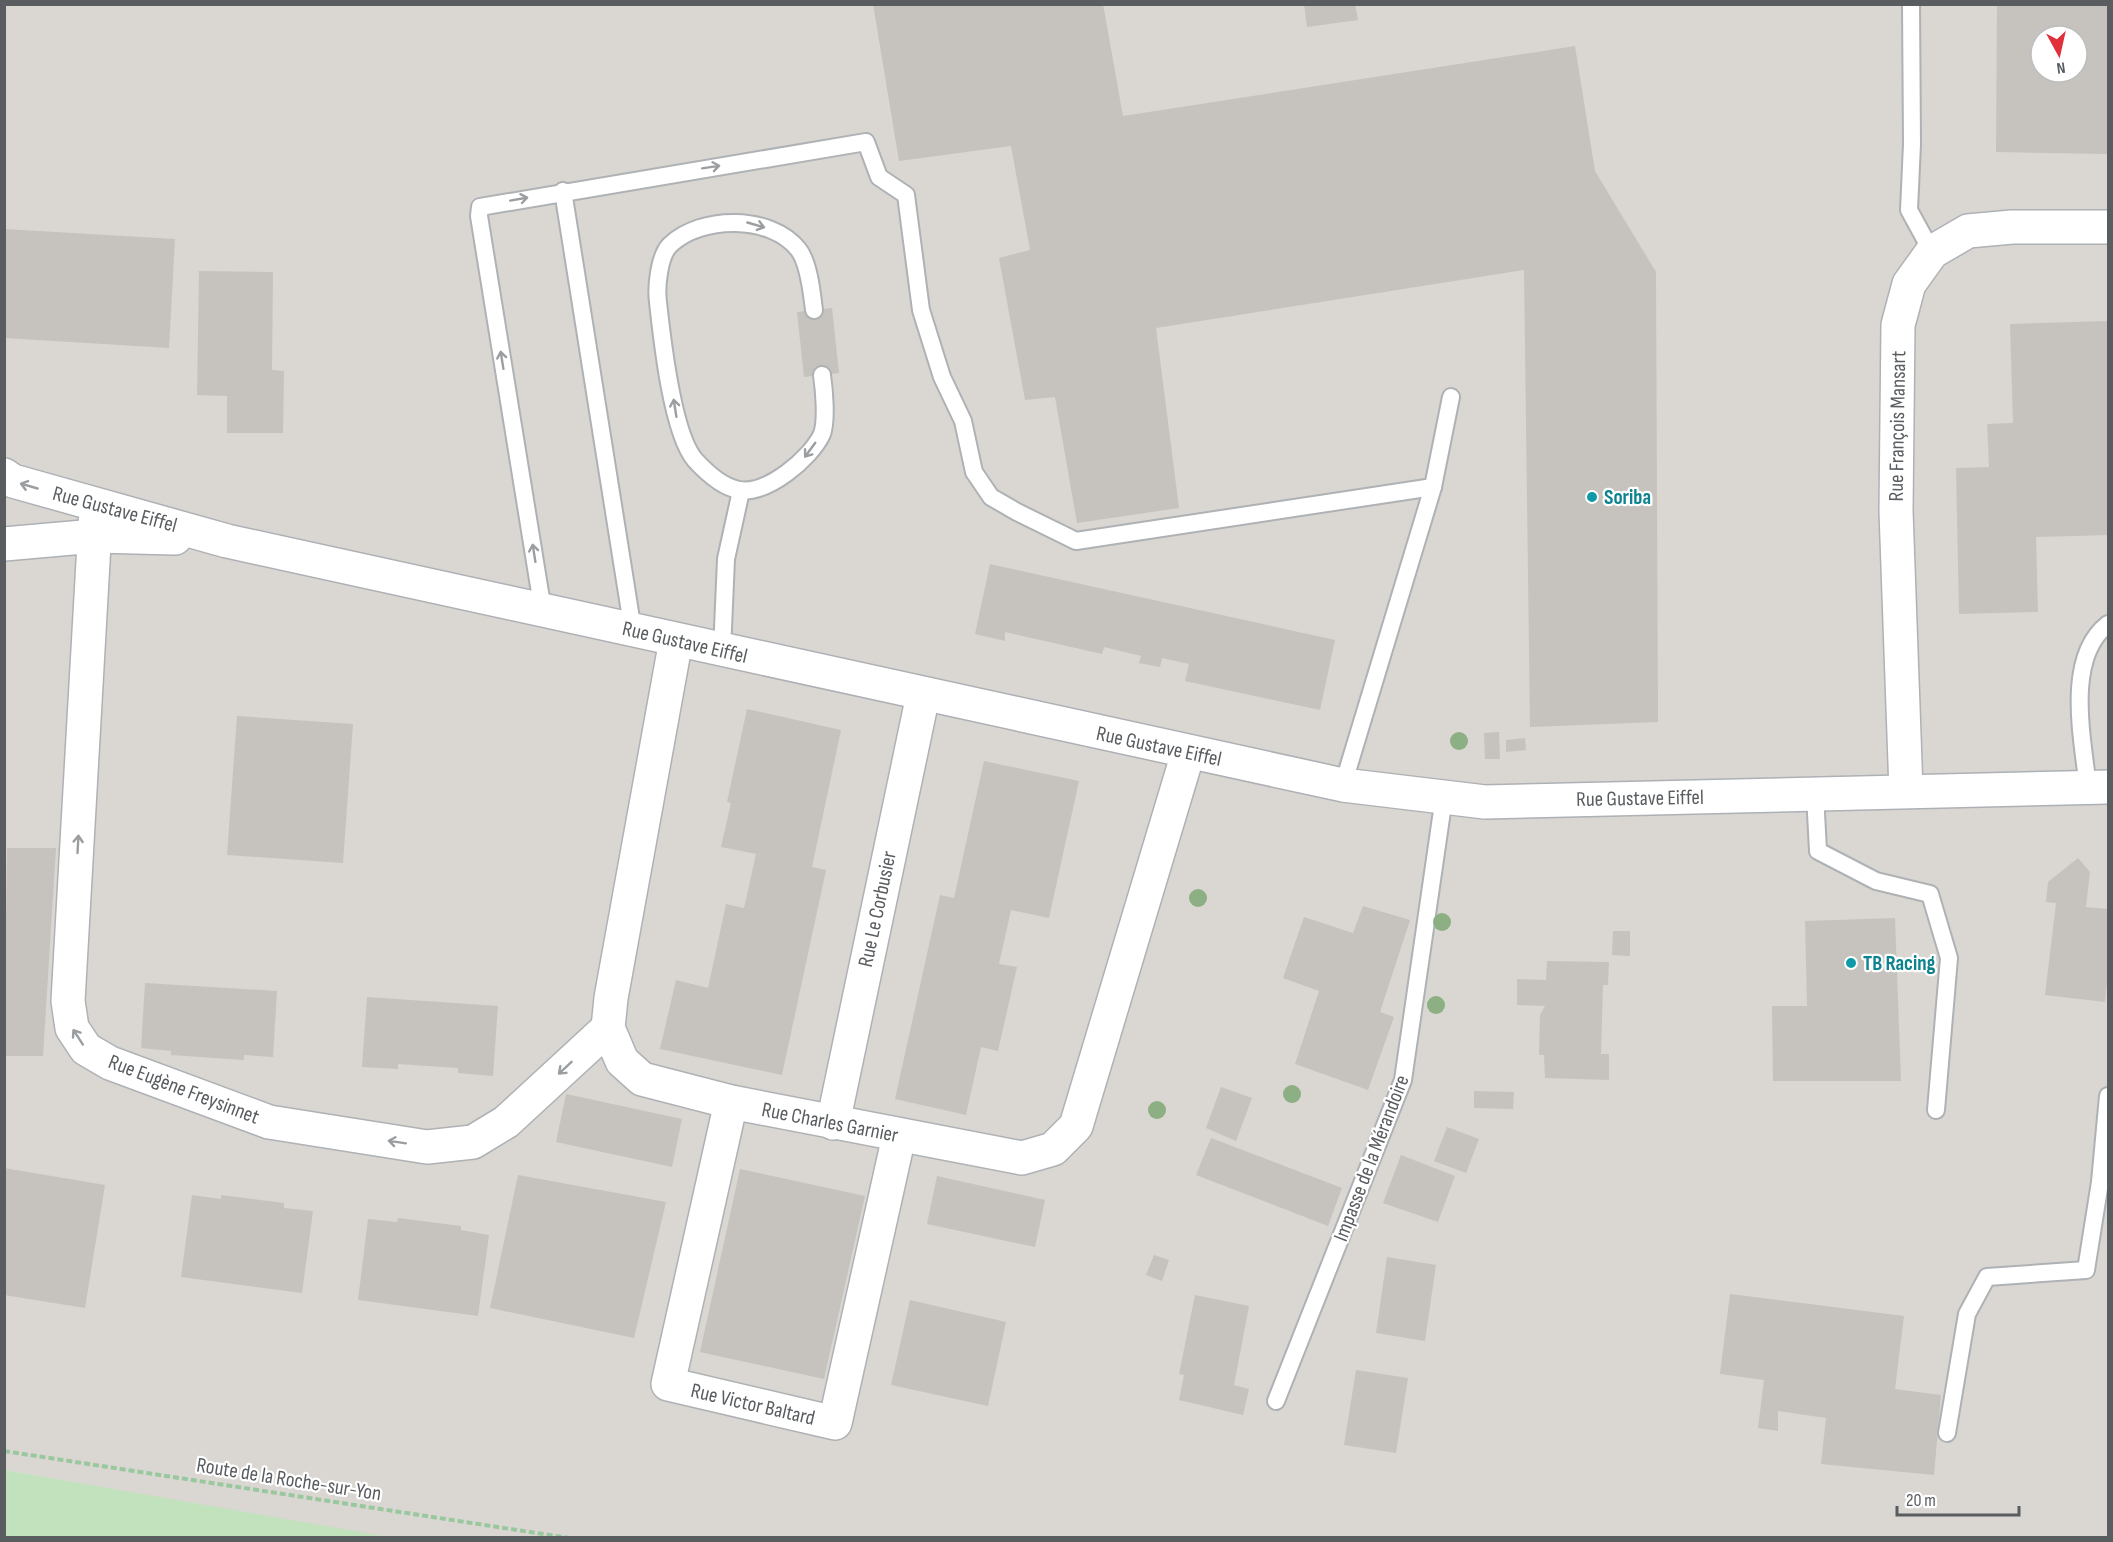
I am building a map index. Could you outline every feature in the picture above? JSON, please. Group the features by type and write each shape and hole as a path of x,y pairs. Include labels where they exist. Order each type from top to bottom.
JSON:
{"street":[{"name":"Rue François Mansart","path":"1906,791 1896,511 1899,325 1909,284 1932,252 1968,231 2012,227 2109,227"},
{"name":"Rue Gustave Eiffel","path":"4,475 96,521 227,541 1188,753 1343,785 1485,802 2098,788"},
{"name":"Rue Gustave Eiffel","path":"4,544 96,521"},
{"name":"Rue Eugène Freysinnet","path":"96,521 68,1001 72,1028 86,1049 111,1063 269,1122 427,1147 473,1142 506,1122 608,1028"},
{"name":"Rue Charles Garnier","path":"676,640 611,998 608,1028 622,1061 642,1079 731,1102 1022,1158 1053,1149 1076,1126 1188,753"},
{"name":"Rue Le Corbusier","path":"833,1123 923,695"},
{"name":"Rue Victor Baltard","path":"731,1102 668,1384 835,1423 899,1136"}],"lane":[{"path":"1911,4 1909,210 1932,252"},
{"path":"543,611 479,216 480,207 563,191 866,142 879,177 906,195 921,310 942,377 963,421 974,471 991,497 1076,541 1433,487"},
{"path":"563,191 633,631"},
{"path":"814,310 810,282 799,250 774,230 746,222 700,227 669,245 660,268 658,299 678,427 694,458 721,483 741,491 774,482 800,463 822,433 824,392 822,375"},
{"path":"1343,785 1433,487 1451,397"},
{"path":"722,651 726,559 741,491"},
{"path":"2098,788 2079,691 2086,655 2098,632 2109,624"},
{"path":"1815,794 1818,851 1876,881 1930,894 1949,958 1936,1110"},
{"name":"Impasse de la Mérandoire","path":"1276,1401 1403,1080 1444,797"},
{"path":"1947,1433 1967,1314 1988,1277 2086,1270 2100,1182 2109,1096"}],"path":[{"name":"Route de la Roche-sur-Yon","path":"4,1451 569,1538"}],"shaded area":[{"path":"4,5 2108,5 2108,1537 389,1538 5,1470"}],"green space":[{"path":"5,1470 389,1537 5,1537"}],"building":[{"path":"873,4 1103,4 1123,116 1575,46 1595,171 1656,272 1658,722 1530,727 1524,270 1156,328 1179,508 1077,523 1055,397 1025,400 999,258 1030,250 1011,146 899,161"},
{"path":"1304,4 1355,4 1358,20 1307,27"},
{"path":"1997,4 2108,4 2108,154 1996,152"},
{"path":"4,229 175,239 169,348 4,338"},
{"path":"199,271 273,272 272,370 284,371 283,433 227,433 227,396 197,395"},
{"path":"832,308 839,373 804,377 797,312"},
{"path":"2108,321 2108,535 2036,537 2038,612 1959,614 1956,468 1989,467 1987,424 2013,423 2010,324"},
{"path":"990,564 1335,640 1320,710 1185,681 1189,664 1162,658 1160,667 1139,663 1141,656 1104,647 1102,654 1005,632 1005,641 975,634"},
{"path":"747,709 841,730 812,867 826,870 782,1075 660,1049 676,980 708,988 726,904 744,908 756,854 721,847 731,803 727,802"},
{"path":"237,716 353,724 343,863 227,855"},
{"path":"1499,732 1500,759 1485,759 1484,733"},
{"path":"1525,738 1526,750 1506,752 1506,740"},
{"path":"984,761 1079,781 1049,918 1011,910 999,964 1017,967 998,1051 981,1047 966,1115 895,1099 940,895 954,898"},
{"path":"7,848 56,848 43,1056 4,1056"},
{"path":"2078,858 2090,872 2086,907 2108,909 2108,973 2105,1002 2045,995 2056,903 2046,902 2048,882"},
{"path":"1363,906 1410,920 1380,1012 1394,1017 1368,1090 1295,1064 1319,991 1283,978 1304,917 1353,933"},
{"name":"TB Racing","path":"1895,918 1901,1081 1773,1081 1772,1006 1807,1006 1805,921"},
{"path":"1613,931 1630,931 1630,956 1612,955"},
{"path":"1547,961 1609,962 1608,985 1603,985 1601,1054 1609,1054 1609,1080 1545,1078 1544,1055 1539,1055 1540,1015 1545,1006 1517,1005 1517,979 1546,980"},
{"path":"145,983 277,991 273,1057 244,1055 244,1060 171,1055 171,1051 141,1048"},
{"path":"367,997 498,1006 493,1076 458,1073 458,1068 398,1064 398,1069 362,1067"},
{"path":"1221,1087 1252,1098 1236,1141 1206,1128"},
{"path":"1474,1091 1514,1092 1513,1109 1474,1108"},
{"path":"566,1094 682,1119 672,1167 556,1142"},
{"path":"1447,1127 1479,1139 1466,1173 1434,1161"},
{"path":"1211,1138 1342,1188 1328,1226 1196,1175"},
{"path":"1401,1155 1455,1176 1438,1222 1383,1203"},
{"path":"4,1168 105,1185 85,1308 4,1295"},
{"path":"740,1169 865,1196 824,1379 700,1352"},
{"path":"518,1175 666,1202 634,1338 490,1308"},
{"path":"937,1176 1045,1200 1035,1247 927,1224"},
{"path":"192,1195 221,1199 221,1195 284,1203 284,1208 313,1211 302,1293 181,1277"},
{"path":"398,1218 461,1226 461,1230 489,1235 478,1316 358,1300 368,1219 397,1222"},
{"path":"1154,1255 1169,1260 1162,1281 1146,1275"},
{"path":"1387,1257 1436,1265 1425,1341 1376,1333"},
{"path":"1730,1294 1904,1316 1895,1389 1941,1395 1934,1475 1821,1464 1826,1418 1778,1411 1778,1431 1758,1428 1764,1380 1720,1374"},
{"path":"1195,1295 1249,1306 1234,1385 1249,1389 1243,1415 1179,1400 1184,1375 1179,1374"},
{"path":"910,1300 1006,1322 988,1406 891,1385"},
{"path":"1356,1370 1408,1378 1396,1453 1344,1445"}],"place":[{"name":"Soriba","path":"1592,497"},
{"name":"TB Racing","path":"1851,963"}]}
